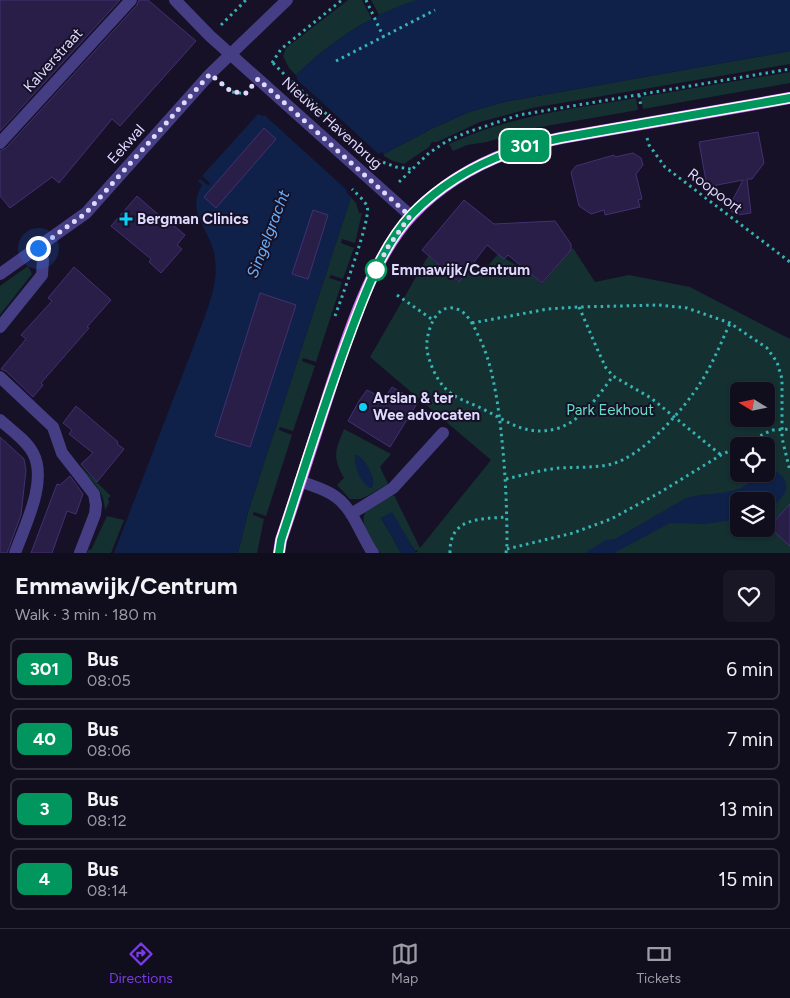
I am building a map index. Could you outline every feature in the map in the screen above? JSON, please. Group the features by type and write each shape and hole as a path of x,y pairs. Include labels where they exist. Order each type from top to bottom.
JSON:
{"main road":[{"path":"279,553 281,540 337,367 360,308 381,260 410,216 428,199 455,179 502,154 543,141 790,98"}],"street":[{"name":"Kalverstraat","path":"0,142 131,0"},
{"name":"Nieuwe Havenbrug","path":"175,0 210,36 410,216"},
{"name":"Eekwal","path":"0,274 86,213 210,74 287,0"},
{"path":"0,327 42,275 44,260 38,248"},
{"path":"0,377 53,427 62,453 94,494 95,514 80,553"},
{"path":"0,420 29,448 39,471 37,490 15,553"},
{"path":"351,514 394,488 442,433"},
{"path":"300,481 326,491 337,498 351,514 373,553"}],"path":[{"path":"210,36 246,0"},
{"path":"210,74 232,92 246,93 273,63 281,49 342,0"},
{"path":"366,0 384,38"},
{"path":"336,61 384,38 435,10"},
{"path":"273,63 290,81 370,153"},
{"name":"Roopoort","path":"644,124 649,145 665,167 790,262"},
{"path":"377,160 411,169"},
{"path":"352,188 367,206 368,212 364,232"},
{"path":"396,295 433,320"},
{"path":"472,323 548,310 579,307 659,305 687,308 730,323 767,348 777,362 782,379 784,449 790,471"},
{"path":"579,307 606,368 613,376 651,398 721,456"},
{"path":"613,376 587,409 571,422 558,428 537,430 511,425 501,419 453,396 444,387 428,356 426,343 428,331 433,320 442,311 452,308 462,312 472,323 488,358 501,419 506,479 506,551 573,533 611,519 644,502 721,456 768,432 790,429"},
{"path":"506,479 544,470 599,466 619,462 640,450 673,417 700,384 730,323"},
{"path":"450,553 452,538 458,528 465,523 507,517"}],"green space":[{"path":"348,0 362,0 372,19 332,44 296,75 289,68 283,56 286,48"},
{"path":"371,0 418,0 379,15"},
{"path":"790,51 790,64 532,108 480,122 437,142 432,142 429,147 404,164 384,156 384,154 431,129 469,112 504,102"},
{"path":"790,72 790,83 643,109 641,97"},
{"path":"636,98 638,110 529,129 487,142 467,145 453,151 449,144 471,134 517,120"},
{"path":"351,197 356,203 359,213 362,213 355,243 342,239 341,243 354,248 343,279 331,275 329,278 342,282 316,362 303,358 302,361 315,366 293,431 280,427 279,430 292,435 266,516 254,512 253,515 264,519 257,553 238,553 248,512"},
{"name":"Park Eekhout","path":"573,248 595,282 629,275 690,287 790,339 790,553 416,553 418,550 415,551 392,513 381,518 401,553 380,553 365,526 365,514 368,509 394,495 420,548 491,460 370,357 428,256 458,282 471,267 475,270 485,269 498,254 532,275 542,284"},
{"path":"28,266 32,274 0,315 0,286"},
{"path":"344,429 391,454 380,467 388,484 360,499 350,499 337,485 344,478 336,459 336,454","holes":["355,455 366,465 373,479 371,488 361,478 357,469"]},
{"path":"76,466 80,466 111,496 108,498 109,502 105,510 99,490 92,480"},
{"path":"107,516 124,520 111,553 87,553 89,549 91,550"}],"water":[{"name":"Singelgracht","path":"418,0 790,0 790,51 504,102 469,112 431,129 384,154 381,152 346,192 351,197 248,512 238,553 114,553 204,319 213,289 216,274 215,258 213,247 201,222 196,205 202,185 198,181 200,179 209,186 210,183 202,176 258,114 263,116 297,79 296,75 323,51 368,21"},
{"path":"355,455 363,460 369,469 373,479 372,488 365,483 359,474"},
{"path":"775,471 785,480 786,489 785,493 775,503 775,492 730,492 730,520 705,524 670,523 614,553 585,553 606,540 615,539 686,498 726,492 750,482 775,482"},
{"path":"392,512 416,553 401,553 381,518"}],"pier":[{"path":"294,77 381,156 349,192 262,113"}],"building":[{"path":"0,0 120,0 0,131"},
{"path":"139,0 148,0 196,41 120,126 112,119 59,183 52,177 10,208 0,196 0,151 6,148 137,5"},
{"path":"264,128 276,139 216,208 204,197"},
{"path":"758,132 764,163 752,179 747,179 751,213 737,215 728,209 743,180 707,187 699,142"},
{"path":"633,153 641,158 643,165 636,174 642,199 638,200 640,207 605,215 604,210 591,214 579,206 571,172 576,166 614,155 615,157"},
{"path":"137,196 185,235 177,245 182,249 161,273 149,262 151,259 111,226"},
{"path":"464,200 494,224 555,221 571,244 571,250 542,283 508,255 504,259 487,245 459,282 422,250"},
{"path":"313,210 328,215 308,279 292,274"},
{"path":"74,267 111,300 41,383 43,385 33,397 6,371 1,369 26,339 21,335 52,301 48,298"},
{"path":"260,293 296,305 250,447 215,436"},
{"path":"392,387 418,402 390,447 348,421 367,390 384,399"},
{"path":"76,406 124,449 97,482 81,464 93,453 69,434 72,430 63,423"},
{"path":"0,437 24,459 26,470 21,515 7,553 0,553"},
{"path":"70,476 83,494 76,514 67,511 52,553 31,553 57,484 60,485"},
{"path":"790,504 790,546 775,532 775,520"}],"bus line":[{"name":"301","path":"279,553 281,540 337,367 377,267 388,247 410,216 428,199 455,179 502,154 543,141 790,98"}],"place":[{"name":"Bergman Clinics","path":"126,219"},
{"name":"Emmawijk/Centrum","path":"376,270"},
{"name":"Arslan & ter Wee advocaten","path":"363,407"}],"route":[{"path":"38,248 86,213 210,74 232,92 246,93 258,79 410,216 388,247 376,270"}]}
